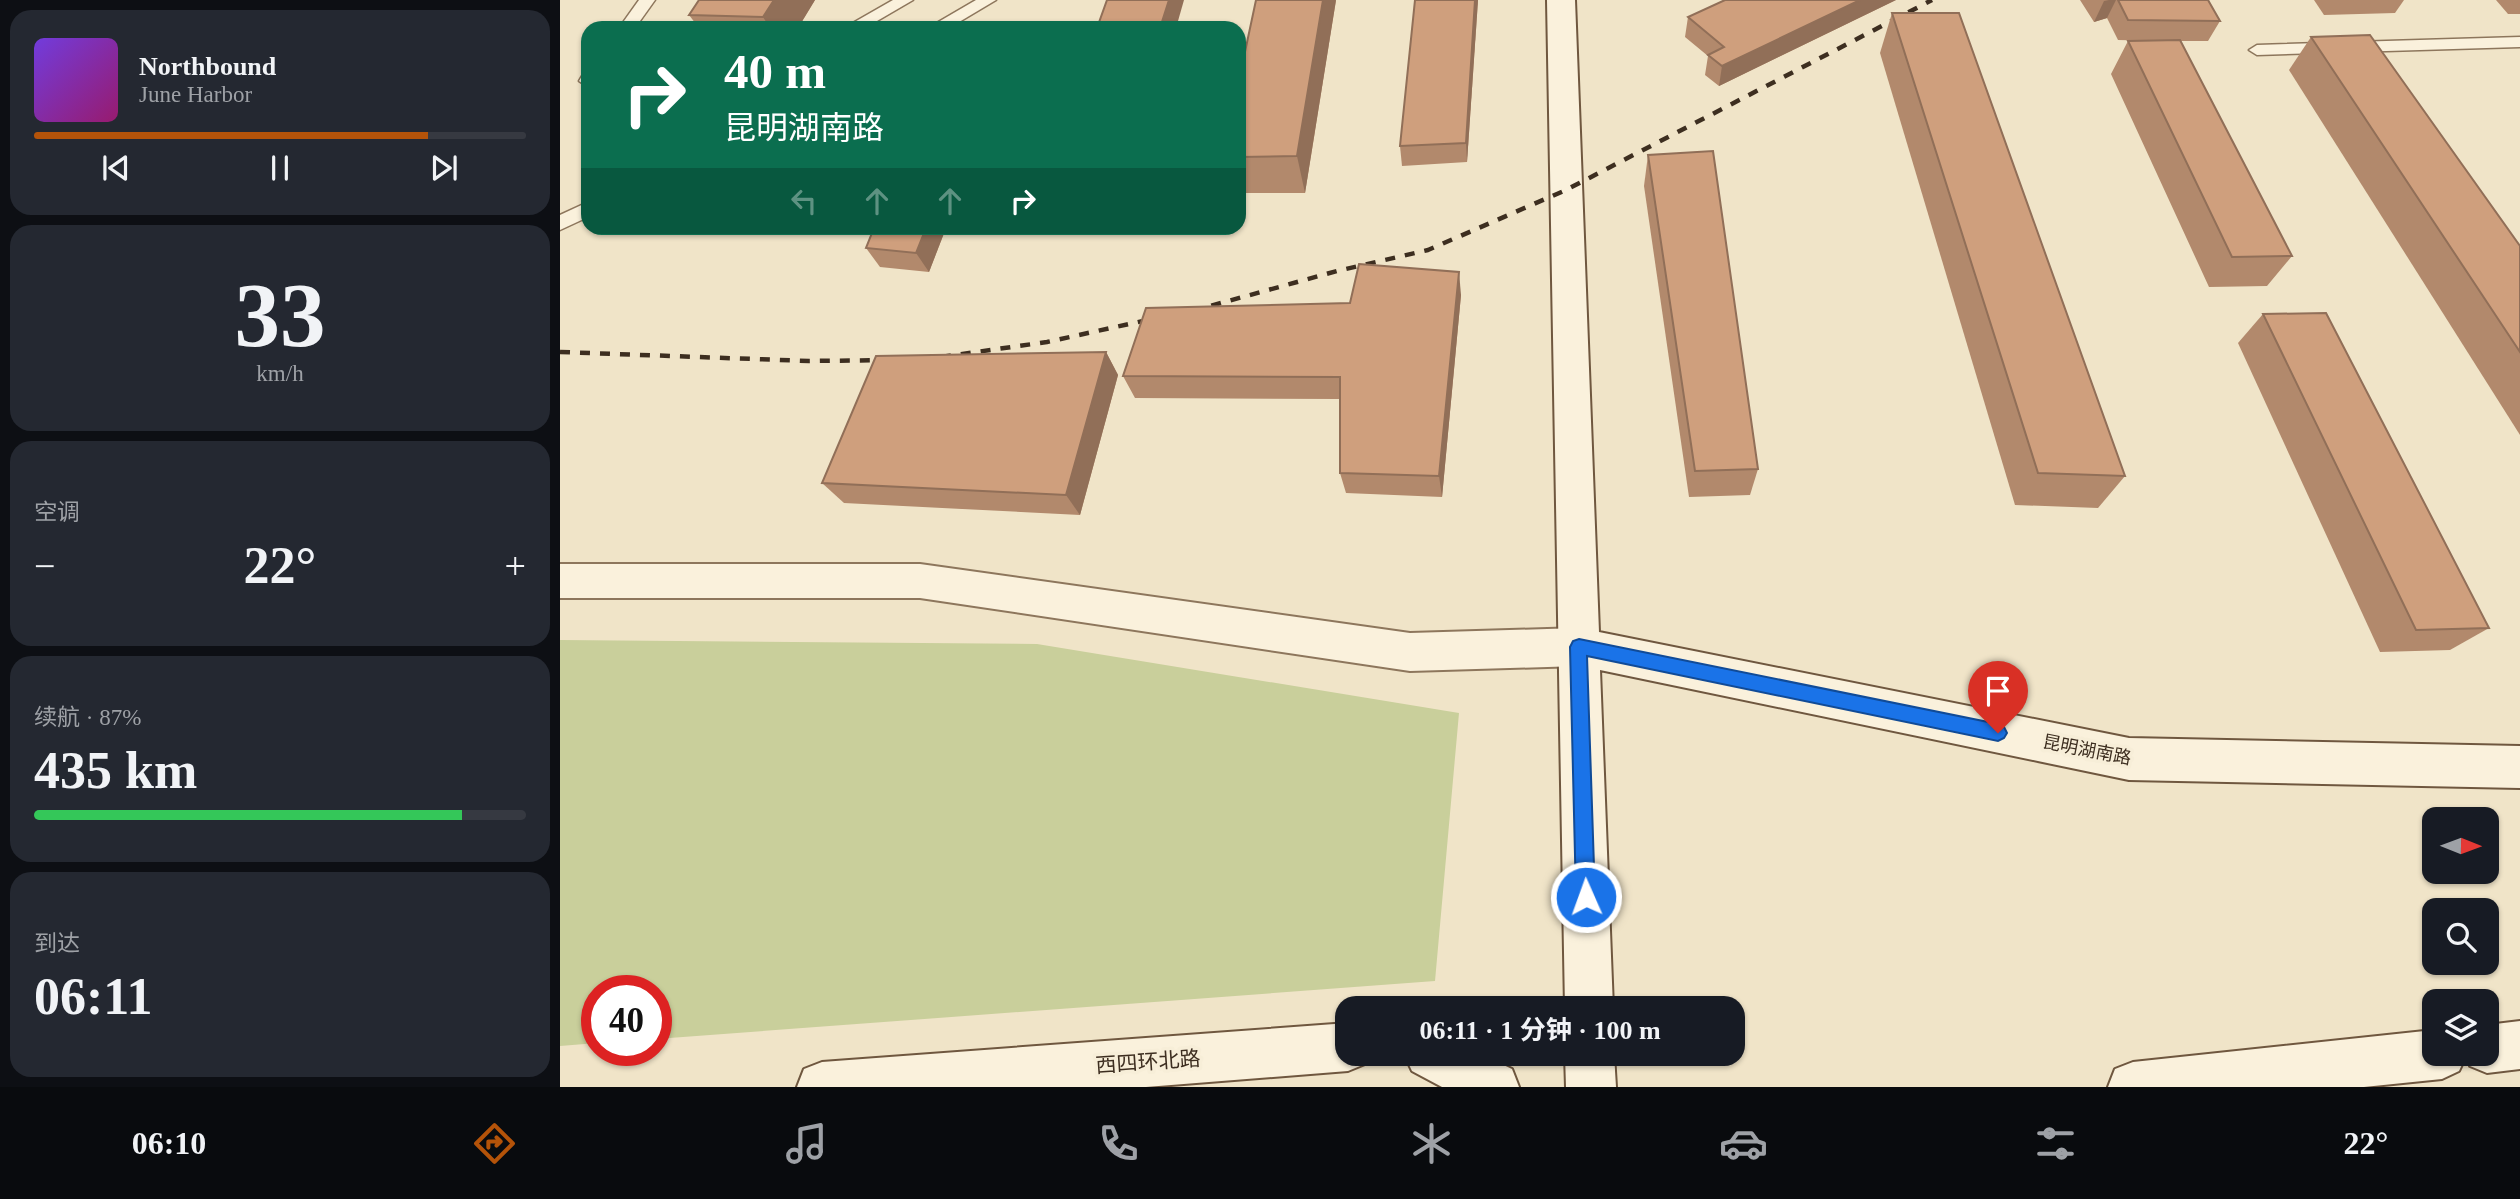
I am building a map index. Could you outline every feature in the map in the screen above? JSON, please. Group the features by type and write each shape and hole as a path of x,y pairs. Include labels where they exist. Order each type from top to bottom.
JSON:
{"street":[{"path":"1561,0 1588,996"},
{"name":"昆明湖南路","path":"560,581 920,581 1410,652 1579,647 2129,760 2520,767"},
{"path":"2499,1048 2520,1045"},
{"name":"西四环北路","path":"822,1087 1335,1048"},
{"path":"2133,1087 2422,1056"},
{"path":"1453,1066 1494,1087"},
{"path":"1590,1066 1591,1087"}],"lane":[{"path":"632,21 648,0"},
{"path":"865,21 905,0"},
{"path":"949,21 988,0"},
{"path":"2257,50 2520,42"},
{"path":"560,223 581,212"}],"green space":[{"path":"560,640 1037,644 1459,713 1435,981 672,1038 672,975 581,975 581,1044 560,1046"}],"building":[{"path":"699,0 774,0 763,17 689,15"},
{"path":"1107,0 1169,0 1162,21 1100,21"},
{"path":"1256,0 1323,0 1297,156 1246,157 1246,47"},
{"path":"1415,0 1475,0 1466,143 1400,146"},
{"path":"1725,0 1860,0 1722,66 1708,55 1724,47 1688,17"},
{"path":"2118,0 2208,0 2220,21 2128,20"},
{"path":"1892,13 1959,13 2125,476 2038,473"},
{"path":"2370,35 2520,246 2520,352 2311,37"},
{"path":"2180,40 2292,256 2232,257 2128,41"},
{"path":"1713,151 1758,469 1695,471 1648,155"},
{"path":"871,235 923,235 916,253 866,248"},
{"path":"1359,264 1459,272 1439,476 1340,473 1340,377 1123,376 1146,308 1350,303"},
{"path":"2326,313 2489,628 2416,630 2263,314"},
{"path":"1106,352 1066,495 822,483 876,356"}],"railway":[{"path":"1192,311 1337,271 1428,250 1566,190 1932,0"},
{"path":"941,357 1047,342 1161,317"},
{"path":"560,352 809,361 892,360"}],"route":[{"path":"1586,897 1579,647 1998,733"}]}
